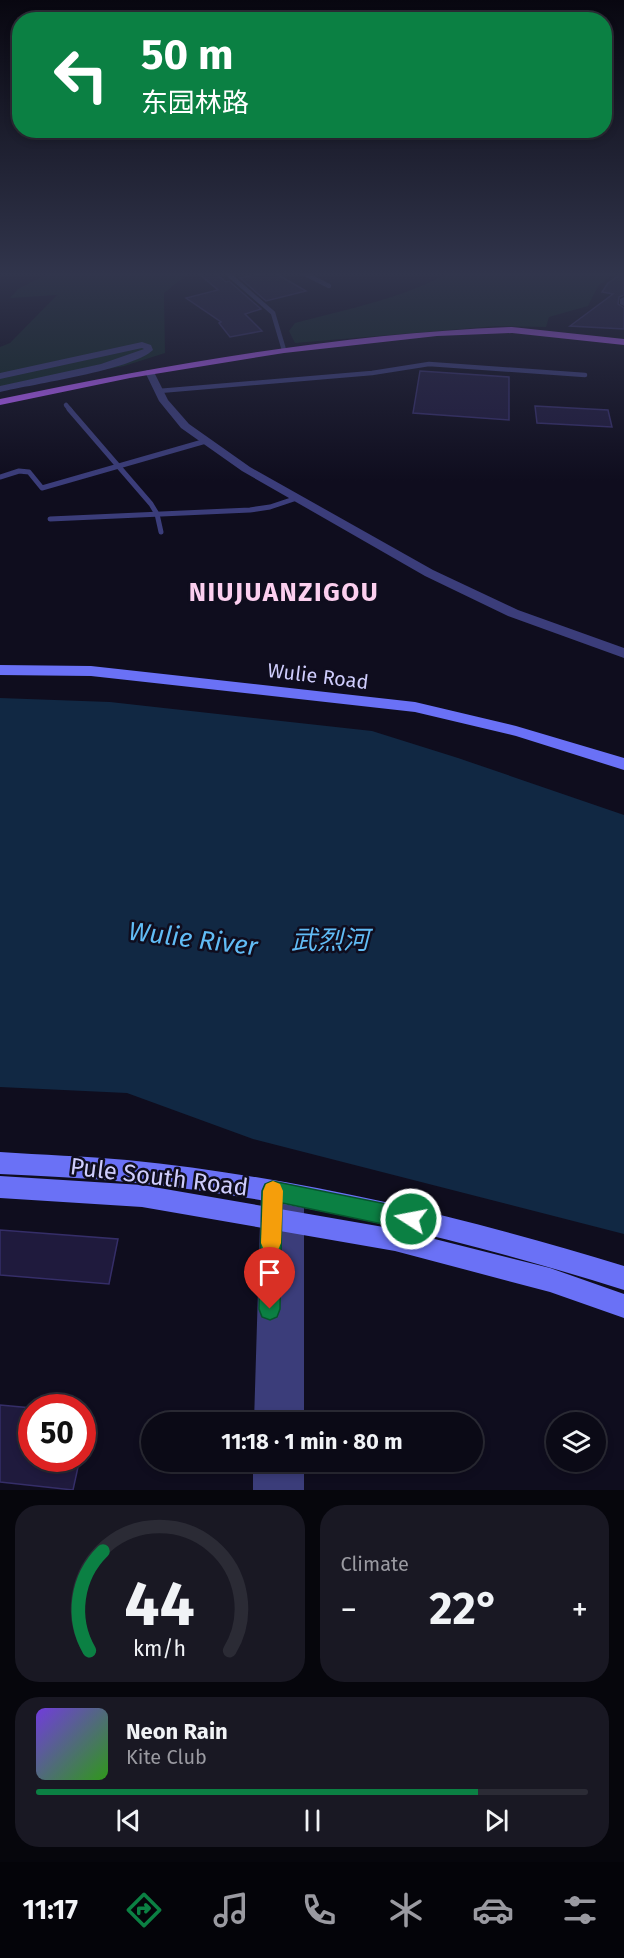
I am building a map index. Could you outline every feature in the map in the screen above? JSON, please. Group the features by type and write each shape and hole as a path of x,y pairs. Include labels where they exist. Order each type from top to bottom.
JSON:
{"main road":[{"path":"0,402 150,372 284,350 351,343"},
{"name":"Wulie Road","path":"0,670 91,671 415,707 516,731 624,764"},
{"name":"Pule South Road","path":"0,1163 144,1173 282,1193 543,1252 624,1278"},
{"name":"Pule South Road","path":"0,1187 142,1196 395,1240 550,1280 624,1306"}],"street":[{"path":"0,376 142,345 148,347 149,350 138,357 81,372 0,389"},
{"path":"150,372 164,401 185,426 246,469 440,578 513,613 624,653"},
{"path":"282,1193 291,1412"},
{"path":"268,1412 282,1221"},
{"path":"266,1472 266,1490"},
{"path":"291,1472 291,1490"}],"lane":[{"path":"282,343 284,350"},
{"path":"159,391 372,374 429,364 585,375"},
{"path":"66,405 158,514 161,532"},
{"path":"0,477 19,471 29,472 42,488 206,441"},
{"path":"50,519 250,510 270,507 297,498"}],"green space":[{"path":"10,343 165,343 165,353 124,366 0,389 0,347"}],"water":[{"name":"武烈河","path":"0,698 110,702 372,731 624,815 624,1234 253,1139 127,1093 0,1087"}],"building":[{"path":"420,371 509,377 509,420 413,413"},
{"path":"535,406 608,410 612,427 537,423"},
{"path":"0,1230 118,1239 109,1284 0,1275"},
{"path":"0,1405 18,1407 18,1472 77,1472 73,1490 0,1482"}],"slow traffic":[{"path":"271,1243 273,1191"}],"district":[{"name":"NIUJUANZIGOU","path":"284,592"}],"route":[{"path":"270,1309 272,1191 411,1219"}],"water label":[{"name":"Wulie River","path":"193,939"}]}
